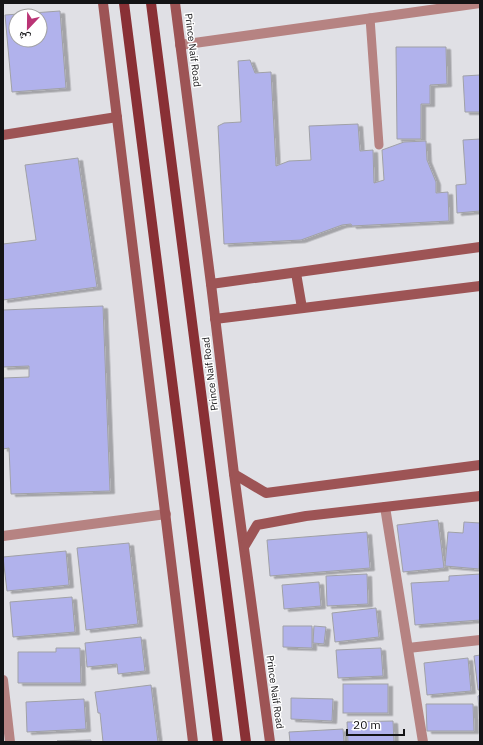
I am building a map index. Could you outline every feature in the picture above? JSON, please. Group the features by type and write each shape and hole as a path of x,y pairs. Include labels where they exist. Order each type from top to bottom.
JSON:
{"main road":[{"path":"103,3 193,742"},
{"path":"124,3 218,742"},
{"name":"Prince Naif Road","path":"151,3 246,742"},
{"name":"Prince Naif Road","path":"175,3 234,474 270,742"},
{"path":"3,135 117,117"},
{"path":"211,284 480,247"},
{"path":"296,273 302,308"},
{"path":"215,319 480,286"},
{"path":"234,474 266,493 480,465"},
{"path":"244,547 257,525 306,516 480,496"}],"street":[{"path":"180,45 480,4"},
{"path":"385,507 423,742"},
{"path":"3,536 166,514"},
{"path":"408,648 480,640"},
{"path":"3,680 10,742"}],"lane":[{"path":"370,18 379,145"}],"building":[{"path":"60,11 66,88 12,92 8,48 48,48 48,12"},
{"path":"5,15 8,15 8,48"},
{"path":"396,47 446,47 447,84 430,85 430,104 421,104 421,139 397,139"},
{"path":"250,60 255,73 271,72 276,166 289,161 311,160 309,126 358,124 360,151 373,150 374,183 384,180 382,150 404,142 426,141 427,160 436,182 436,193 448,192 449,221 352,226 351,224 342,225 301,240 224,244 218,126 224,123 241,122 238,61"},
{"path":"480,75 480,112 465,112 463,76"},
{"path":"480,139 480,211 457,213 456,185 466,184 463,140"},
{"path":"78,158 97,287 3,300 3,244 36,240 25,165"},
{"path":"103,306 110,491 11,494 9,448 3,449 3,378 29,377 29,366 3,367 3,310"},
{"path":"438,520 444,568 403,572 397,525"},
{"path":"464,522 480,523 479,569 445,566 448,532 463,533"},
{"path":"367,532 370,568 270,576 267,540"},
{"path":"129,543 138,624 86,630 77,548"},
{"path":"66,551 69,585 7,591 3,557"},
{"path":"367,574 368,604 327,606 326,576"},
{"path":"480,574 480,620 415,625 411,583 449,581 449,576"},
{"path":"319,582 321,606 284,609 282,585"},
{"path":"72,597 75,632 13,637 10,602"},
{"path":"376,608 379,637 335,642 332,613"},
{"path":"283,626 312,626 312,648 283,647"},
{"path":"314,626 326,627 324,644 313,643"},
{"path":"141,637 145,671 118,674 117,664 87,667 85,643"},
{"path":"56,648 80,648 81,683 18,683 18,652 56,652"},
{"path":"381,648 383,676 338,678 336,650"},
{"path":"480,655 480,690 478,690 474,656"},
{"path":"468,658 471,691 427,695 424,663"},
{"path":"343,684 388,684 388,713 343,713"},
{"path":"151,685 158,742 103,742 100,713 98,713 95,692"},
{"path":"480,695 480,727 478,696"},
{"path":"291,698 333,699 332,721 291,719"},
{"path":"84,699 86,729 27,732 26,702"},
{"path":"426,704 473,704 474,731 427,731"},
{"path":"393,721 394,742 348,742 347,722"},
{"path":"343,729 344,742 290,742 289,732"},
{"path":"91,740 91,742 57,741"}]}
